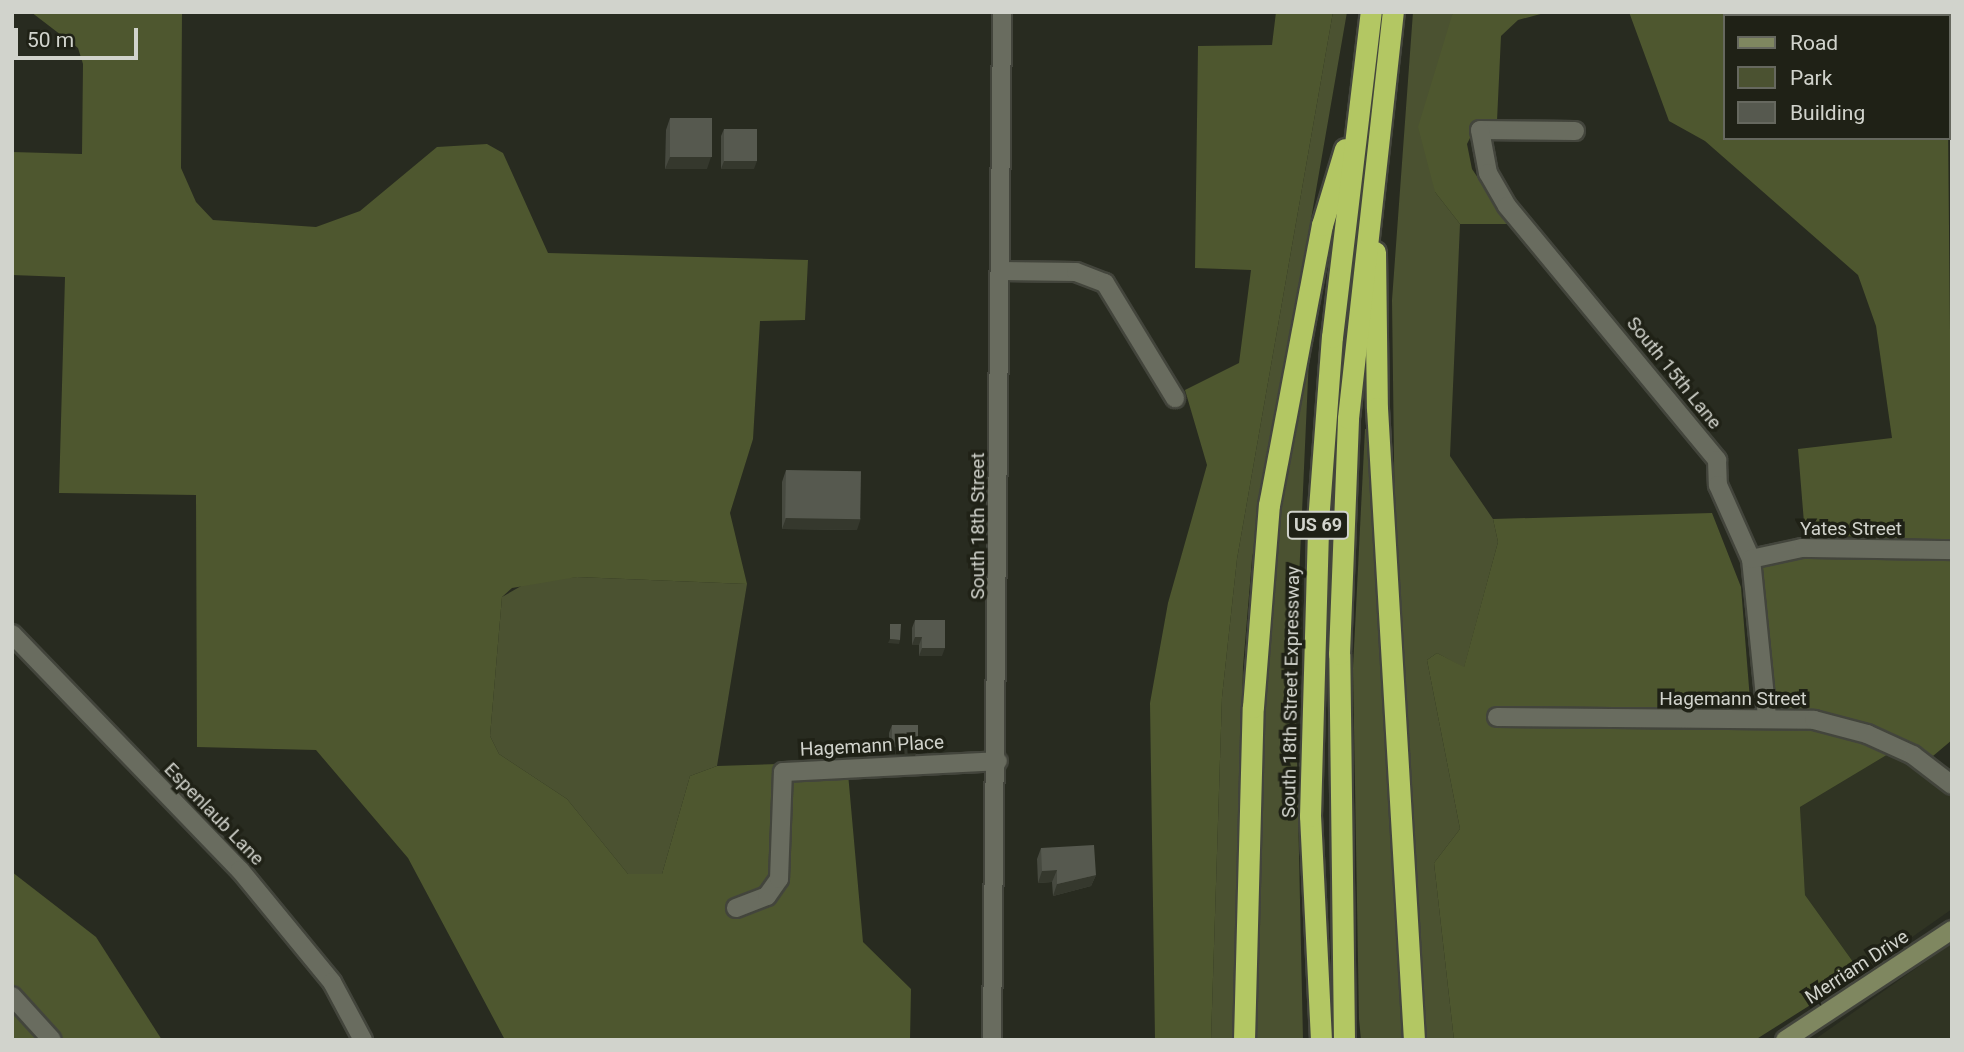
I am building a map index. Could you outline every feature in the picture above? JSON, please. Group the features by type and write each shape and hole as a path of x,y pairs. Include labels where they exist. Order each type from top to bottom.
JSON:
{"highway":[{"name":"South 18th Street Expressway","path":"1321,1040 1310,816 1318,522 1371,12"},
{"name":"US 69","path":"1344,1040 1339,653 1348,418 1393,12"},
{"path":"1244,1040 1253,707 1269,505 1322,225 1362,89"},
{"path":"1371,209 1414,1040"}],"main road":[{"name":"Merriam Drive","path":"1785,1040 1952,930"}],"street":[{"name":"South 18th Street","path":"992,1040 998,761 1002,12"},
{"name":"South 15th Lane","path":"1575,131 1480,130 1488,173 1507,206 1717,460 1718,485 1751,559 1767,717"},
{"path":"1001,271 1076,272 1105,283 1175,398"},
{"name":"Yates Street","path":"1751,559 1802,548 1952,550"},
{"name":"Espenlaub Lane","path":"12,634 240,870 332,982 363,1040"},
{"name":"Hagemann Street","path":"1497,717 1767,717 1867,734 1913,755 1952,785"},
{"name":"Hagemann Place","path":"736,908 767,896 779,879 783,772 998,761"},
{"path":"12,996 52,1040"}],"shaded area":[{"path":"1890,753 1952,796 1952,909 1861,973 1805,895 1800,807"},
{"path":"1952,943 1952,1040 1814,1040"}],"green space":[{"path":"31,12 182,12 181,168 196,202 213,220 316,227 360,211 437,147 487,144 503,153 548,253 808,260 805,320 760,321 753,439 730,513 747,584 577,577 512,588 502,597 490,736 499,754 567,799 628,874 662,874 690,776 717,766 847,762 863,942 911,989 910,1040 505,1040 408,858 316,750 197,747 196,495 59,493 65,277 12,275 12,152 82,154 83,64 78,48"},
{"path":"1276,12 1333,12 1237,559 1222,697 1211,1040 1155,1040 1150,703 1168,603 1207,465 1185,390 1239,363 1251,270 1195,268 1198,46 1272,45"},
{"path":"1333,12 1347,12 1252,559 1243,667 1234,1040 1211,1040 1222,697 1237,559"},
{"path":"1413,12 1453,12 1435,192 1460,224 1450,456 1493,519 1498,542 1464,668 1437,653 1427,660 1460,829 1434,863 1454,1040 1427,1040 1395,535 1392,300"},
{"path":"1453,12 1548,12 1518,20 1501,36 1497,121 1476,126 1467,144 1472,169 1509,224 1460,224 1435,192 1418,127"},
{"path":"1629,12 1952,12 1950,52 1950,14 1722,14 1722,140 1948,140 1952,540 1805,535 1798,449 1892,438 1876,326 1858,275 1705,141 1669,121"},
{"path":"1309,357 1295,668 1303,1040 1253,1040 1267,588 1303,358"},
{"path":"1365,429 1373,430 1407,1040 1361,1040 1359,1019 1353,668"},
{"path":"1712,513 1741,587 1752,725 1809,726 1890,753 1800,807 1805,895 1861,973 1755,1040 1454,1040 1434,863 1460,829 1427,660 1437,653 1464,667 1498,542 1493,519"},
{"path":"1807,555 1952,558 1952,740 1933,756 1892,736 1771,704 1757,564"},
{"path":"577,577 747,584 717,766 690,776 662,874 628,874 567,799 499,754 490,736 502,597 530,581"},
{"path":"12,872 96,937 162,1040 12,1040"}],"building":[{"path":"670,118 712,118 712,157 670,157"},
{"path":"724,129 757,129 757,161 724,161"},
{"path":"786,470 861,471 860,519 785,518"},
{"path":"915,620 945,620 945,648 922,648 922,637 915,637"},
{"path":"890,624 901,624 900,640 890,639"},
{"path":"892,725 918,725 918,747 892,747"},
{"path":"1094,845 1096,875 1057,884 1057,870 1042,871 1041,848"}]}
